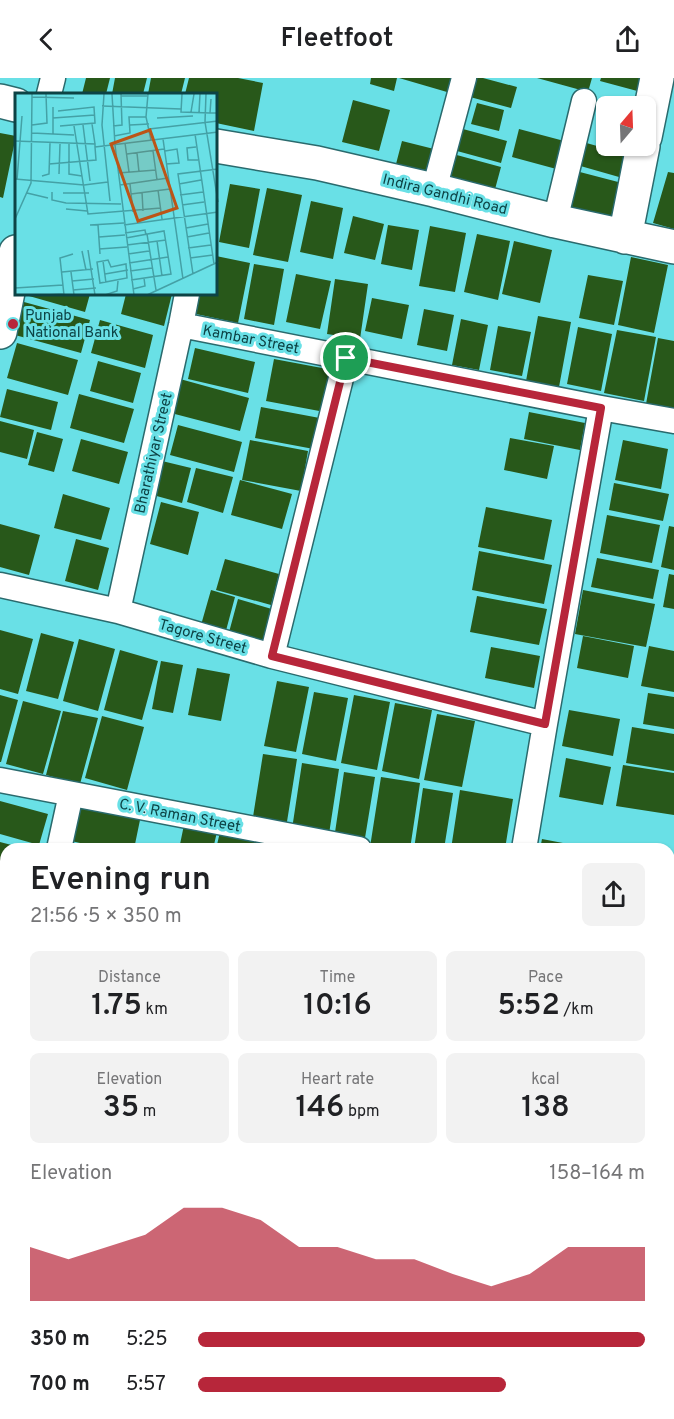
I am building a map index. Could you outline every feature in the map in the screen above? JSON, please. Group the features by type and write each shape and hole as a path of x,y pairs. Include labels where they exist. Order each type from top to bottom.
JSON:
{"street":[{"path":"50,93 53,78"},
{"path":"434,190 464,78"},
{"path":"653,96 657,78"},
{"path":"0,101 15,105"},
{"path":"555,221 584,101"},
{"name":"Indira Gandhi Road","path":"218,146 317,163 555,221 674,247"},
{"path":"625,237 641,156"},
{"path":"0,332 15,257"},
{"name":"Bharathiyar Street","path":"118,611 187,296"},
{"name":"Kambar Street","path":"181,326 674,421"},
{"path":"272,656 346,358"},
{"path":"525,843 601,408"},
{"name":"Tagore Street","path":"0,585 118,611 272,656 545,724"},
{"name":"C. V. Raman Street","path":"0,780 328,843"},
{"path":"60,843 71,794"}],"building":[{"path":"86,78 110,78 106,93 82,93"},
{"path":"115,78 147,78 143,93 112,93"},
{"path":"151,78 185,78 181,93 148,93"},
{"path":"189,78 238,78 263,83 254,131 218,123 218,93 185,93"},
{"path":"371,78 397,78 394,91 370,84"},
{"path":"399,78 451,78 447,92"},
{"path":"475,78 517,87 511,108 470,97"},
{"path":"537,78 592,78 588,92"},
{"path":"601,78 645,78 641,92 600,81"},
{"path":"353,100 390,110 379,151 342,142"},
{"path":"477,103 504,110 499,131 471,124"},
{"path":"463,129 507,141 501,163 457,151"},
{"path":"519,129 568,142 560,170 512,157"},
{"path":"0,133 15,136 15,141 3,198 0,197"},
{"path":"402,141 434,149 427,173 396,164"},
{"path":"583,142 596,146 596,156 624,156 619,177 577,165"},
{"path":"453,154 501,167 494,193 446,181"},
{"path":"576,171 622,183 613,218 567,206"},
{"path":"668,172 674,173 674,229 653,223"},
{"path":"230,184 260,189 249,248 219,242"},
{"path":"267,188 302,195 288,262 253,255"},
{"path":"311,201 343,208 333,259 300,252"},
{"path":"353,216 384,224 375,260 344,253"},
{"path":"388,225 419,230 412,270 381,264"},
{"path":"430,226 466,233 455,292 419,286"},
{"path":"477,234 510,241 498,300 464,292"},
{"path":"514,241 552,250 540,303 502,294"},
{"path":"218,256 250,263 238,323 196,314 200,296 218,296"},
{"path":"631,257 668,265 654,333 618,325"},
{"path":"254,264 284,269 274,325 244,319"},
{"path":"296,274 331,281 320,329 286,322"},
{"path":"588,275 623,281 614,325 579,318"},
{"path":"335,279 368,284 360,339 327,334"},
{"path":"29,296 89,296 85,312"},
{"path":"126,296 172,296 164,326 121,314"},
{"path":"372,298 409,305 402,339 365,331"},
{"path":"24,302 90,320 81,353 15,335"},
{"path":"424,309 454,315 447,351 417,345"},
{"path":"538,316 571,322 559,387 526,381"},
{"path":"461,319 488,325 479,370 452,365"},
{"path":"100,320 153,335 145,368 91,353"},
{"path":"498,326 531,332 522,376 490,370"},
{"path":"578,327 612,334 601,391 567,384"},
{"path":"617,330 656,337 644,401 604,393"},
{"path":"658,338 674,341 674,409 646,404"},
{"path":"17,343 78,360 68,395 7,378"},
{"path":"195,348 255,362 248,393 188,379"},
{"path":"274,359 338,371 330,413 266,401"},
{"path":"98,361 141,373 133,403 90,391"},
{"path":"180,379 249,398 240,431 171,413"},
{"path":"7,389 58,402 51,430 0,417"},
{"path":"79,394 134,409 124,443 70,428"},
{"path":"261,407 325,419 319,450 255,438"},
{"path":"529,412 585,423 580,450 524,439"},
{"path":"0,421 34,430 27,459 0,452"},
{"path":"178,425 242,442 234,472 170,455"},
{"path":"37,432 63,439 54,472 28,465"},
{"path":"510,438 554,446 547,479 504,470"},
{"path":"81,439 128,452 119,484 72,471"},
{"path":"250,440 308,451 301,491 242,480"},
{"path":"623,440 668,449 661,489 615,480"},
{"path":"162,461 191,468 182,503 153,495"},
{"path":"196,468 233,477 223,513 187,502"},
{"path":"240,480 292,494 282,529 231,515"},
{"path":"614,483 669,494 663,521 609,510"},
{"path":"63,494 110,508 101,540 54,528"},
{"path":"161,502 199,512 188,555 150,544"},
{"path":"486,507 552,520 544,560 478,547"},
{"path":"607,515 660,525 652,563 600,553"},
{"path":"0,524 40,535 29,575 0,567"},
{"path":"669,526 674,527 674,570 661,567"},
{"path":"76,539 109,548 98,590 65,581"},
{"path":"479,551 552,565 544,604 472,590"},
{"path":"597,558 659,570 653,599 591,587"},
{"path":"225,559 279,574 271,605 216,590"},
{"path":"669,574 674,575 674,609 663,607"},
{"path":"211,590 235,597 224,638 199,632"},
{"path":"583,590 655,604 646,647 575,634"},
{"path":"477,596 547,609 539,645 470,632"},
{"path":"238,599 275,610 266,646 228,636"},
{"path":"0,630 33,639 18,694 0,689"},
{"path":"41,633 74,642 58,699 26,691"},
{"path":"583,636 634,646 628,678 577,668"},
{"path":"79,639 115,649 98,711 63,701"},
{"path":"649,646 674,651 674,692 641,686"},
{"path":"491,647 540,656 534,688 485,678"},
{"path":"120,650 158,661 142,720 104,710"},
{"path":"161,661 183,665 173,713 152,709"},
{"path":"197,668 230,674 221,721 188,715"},
{"path":"277,681 309,687 296,752 264,746"},
{"path":"314,692 348,698 336,761 302,754"},
{"path":"648,693 674,697 674,729 643,724"},
{"path":"0,695 18,700 1,762 0,762"},
{"path":"354,695 390,702 377,770 341,763"},
{"path":"23,701 61,711 43,774 6,764"},
{"path":"395,703 432,710 419,779 382,771"},
{"path":"569,710 620,719 613,756 562,746"},
{"path":"63,711 98,718 80,784 46,775"},
{"path":"437,714 475,721 462,787 424,780"},
{"path":"102,716 144,727 127,790 85,778"},
{"path":"632,727 674,734 674,771 626,763"},
{"path":"263,754 297,759 286,828 252,823"},
{"path":"566,758 611,767 603,805 559,797"},
{"path":"302,763 339,769 329,834 292,829"},
{"path":"623,765 674,773 674,815 616,806"},
{"path":"344,772 375,777 364,843 334,839"},
{"path":"381,777 420,783 411,843 371,843"},
{"path":"423,788 453,793 445,843 415,843"},
{"path":"460,790 513,799 506,843 452,843"},
{"path":"0,801 48,814 40,843 0,834"},
{"path":"74,806 140,820 135,843 80,843 67,840"},
{"path":"184,825 217,832 214,843 180,843"},
{"path":"220,832 257,840 256,843 217,843"},
{"path":"542,839 563,843 541,843"}],"place":[{"name":"Punjab National Bank","path":"13,324"}],"route":[{"path":"346,358 601,408 545,724 272,656 346,358"}]}
